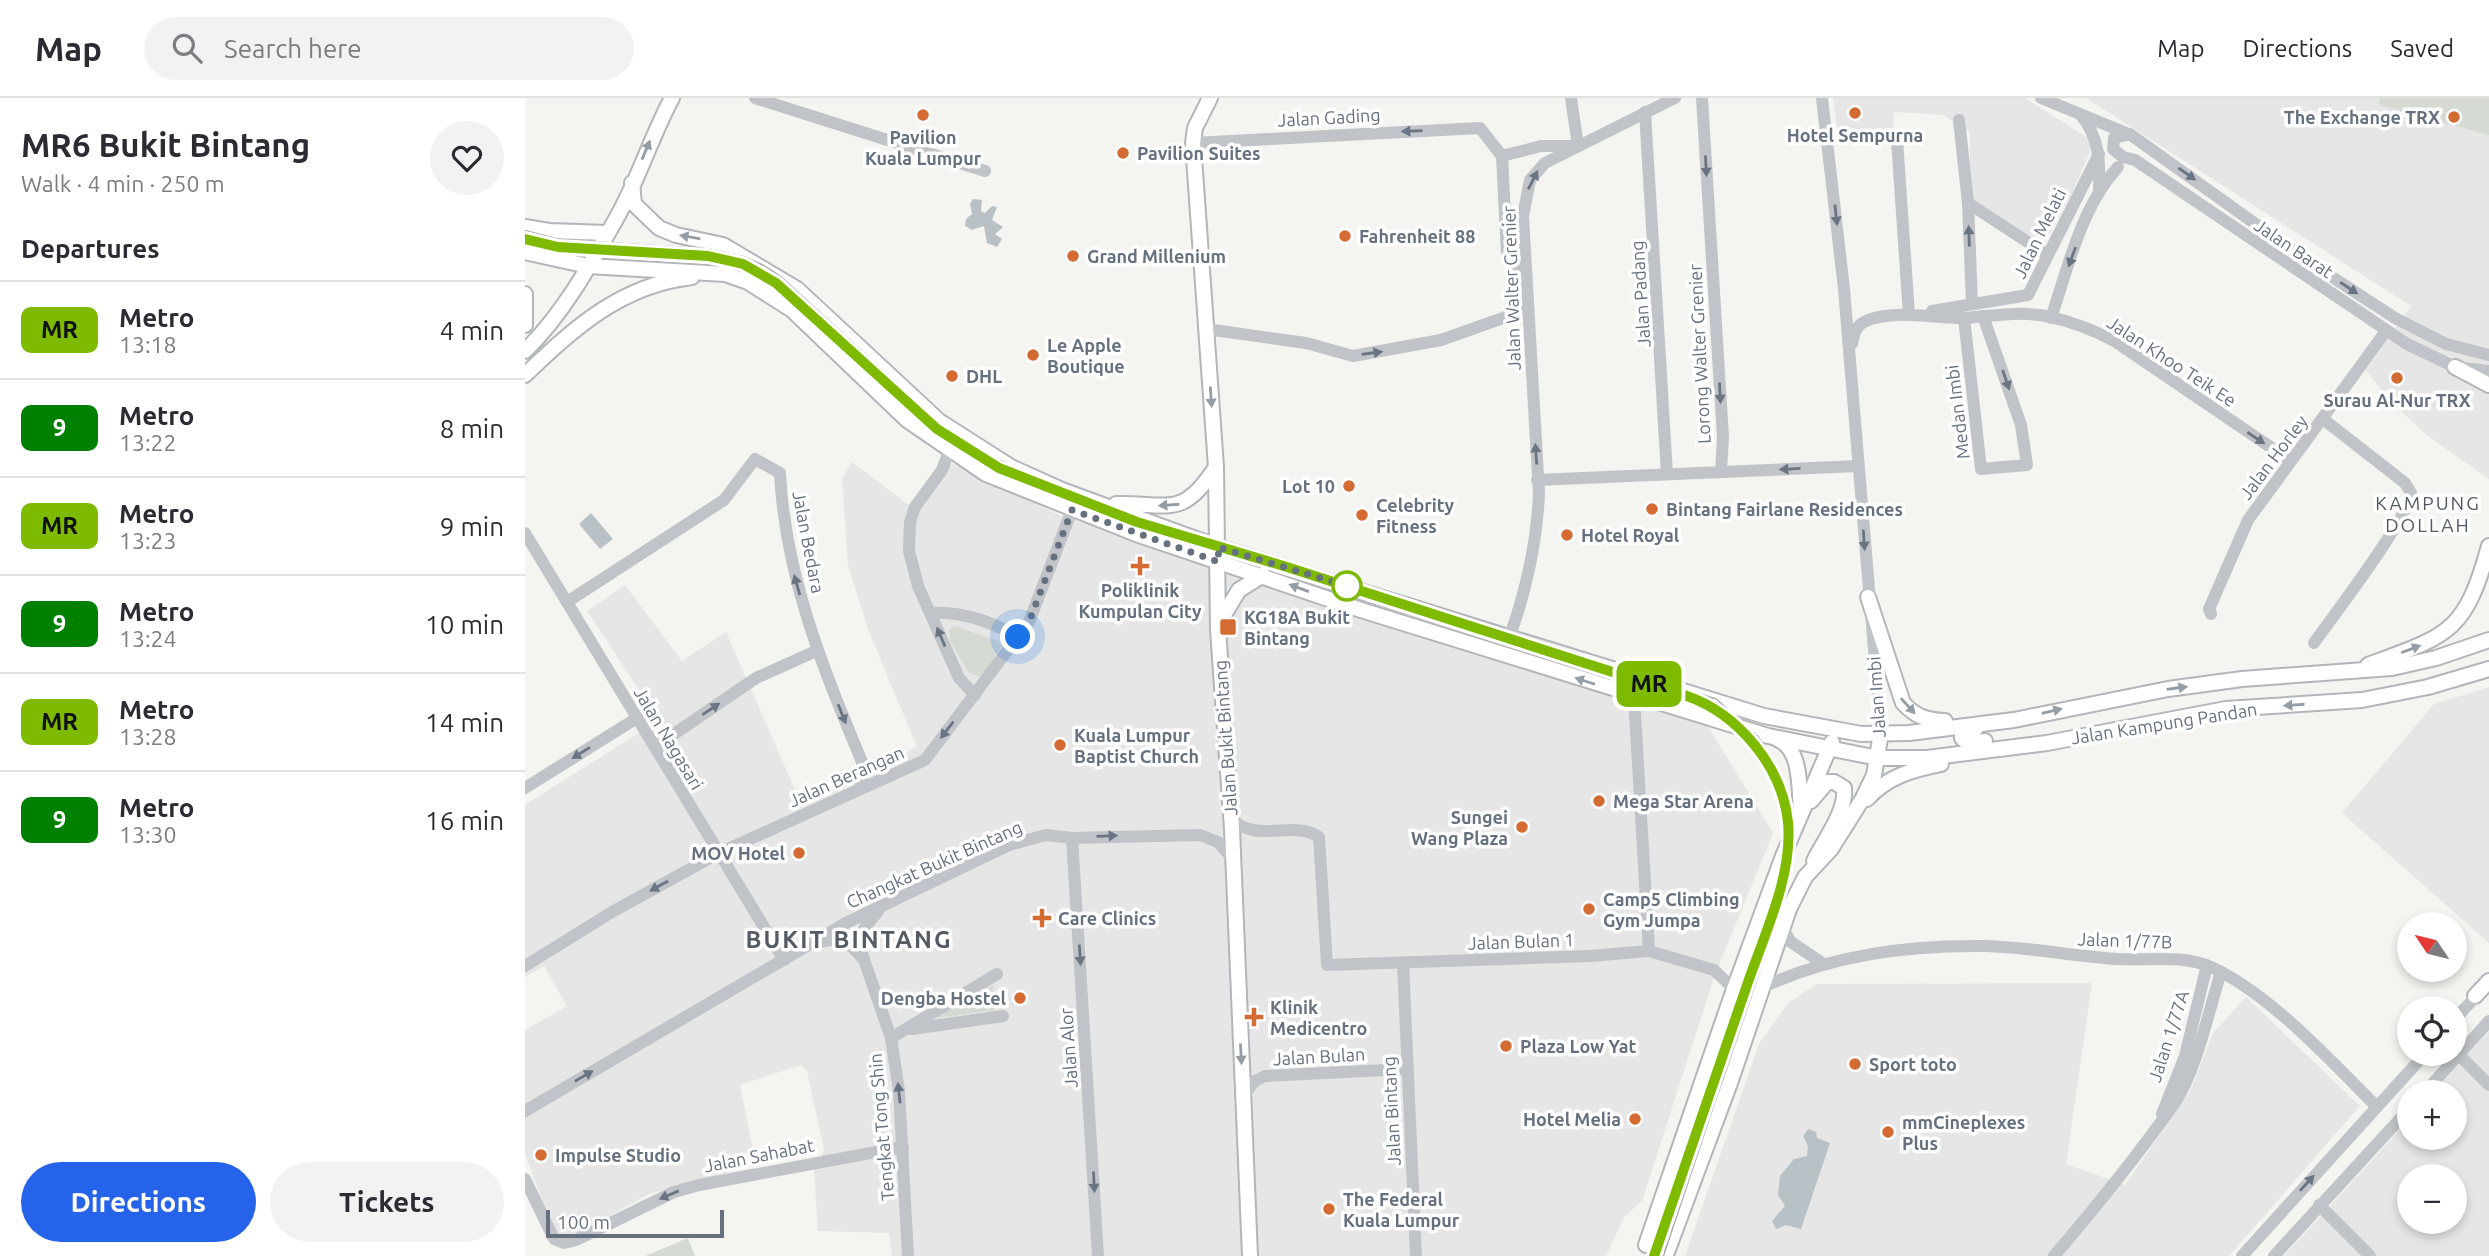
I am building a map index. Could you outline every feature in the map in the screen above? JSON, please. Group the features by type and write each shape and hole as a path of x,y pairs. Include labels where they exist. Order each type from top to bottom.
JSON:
{"main road":[{"path":"525,351 561,309 588,266 632,183 672,98"},
{"name":"Jalan Bukit Bintang","path":"1210,98 1195,128 1193,143 1216,467 1218,629 1230,818 1250,1256"},
{"path":"632,183 634,204 652,222 676,235 723,245 767,268 797,289 931,414 980,449 1062,490 1105,504 1219,555"},
{"path":"525,227 607,233"},
{"path":"525,252 588,266 725,274 748,282 792,310 901,415 949,451 986,474 1072,510 1509,638 1727,707 1836,731 1878,758"},
{"path":"525,375 576,328 630,293 684,278 725,274"},
{"path":"525,294 525,325"},
{"path":"2455,367 2489,385"},
{"path":"1105,504 1182,504 1202,488 1216,467"},
{"path":"2347,673 2434,640 2452,626 2478,585 2489,545"},
{"name":"Jalan Kampung Pandan","path":"1219,555 1263,575 1372,614 1634,697 1768,736 1878,758 1927,758 2047,743 2226,709 2362,700 2428,687 2489,669"},
{"path":"1218,629 1239,590 1263,575"},
{"path":"1868,597 1898,695 1912,712 1926,720 1992,722"},
{"name":"Jalan Kampung Pandan","path":"1836,731 1909,733 2014,720 2168,689 2242,679 2347,673 2436,658 2489,640"},
{"path":"1852,816 1879,786 1900,774 1945,763 2035,752 2047,743 2033,736 1968,743 1962,738 1962,732 2014,720"},
{"path":"1646,1245 1734,989 1836,731"},
{"name":"Jalan Imbi","path":"1667,1252 1783,929 1805,877 1831,849 1874,775 1881,733"},
{"path":"1768,736 1784,741 1793,754 1802,813"},
{"path":"1802,813 1827,782 1834,782 1844,788 1845,797 1840,810 1805,877"},
{"path":"2475,996 2489,982"}],"street":[{"path":"755,98 985,172"},
{"path":"1525,286 1507,255 1502,156 1541,146 1578,146 1571,98"},
{"name":"Jalan Walter Grenier","path":"1509,638 1538,524 1538,480 1523,216 1530,180 1545,163 1675,98"},
{"name":"Lorong Walter Grenier","path":"1702,98 1723,438 1721,472"},
{"name":"Jalan Imbi","path":"1822,98 1850,367 1881,733"},
{"name":"Jalan Barat","path":"2041,98 2131,135 2306,260 2395,318 2446,344 2489,355"},
{"name":"Jalan Padang","path":"1645,112 1667,474"},
{"path":"2080,114 2096,138 2099,154 2099,193"},
{"path":"1959,120 1968,203 1972,304"},
{"name":"Jalan Gading","path":"1193,143 1480,128 1502,156"},
{"name":"Jalan Barat","path":"2131,135 2114,138 2113,149 2123,157 2134,160 2386,331 2455,367 2489,371"},
{"path":"1897,140 1909,315"},
{"name":"Jalan Melati","path":"1909,315 2028,295 2046,254 2099,154"},
{"path":"2084,182 2134,160"},
{"name":"Jalan Melati","path":"2051,318 2073,251 2099,193 2118,167"},
{"path":"1968,203 2046,254"},
{"path":"1206,329 1306,343 1353,356 1441,340 1503,318 1526,304"},
{"name":"Jalan Khoo Teik Ee","path":"1850,367 1855,331 1867,320 1909,315 1964,318 2027,314 2051,318 2093,330 2116,342 2291,461"},
{"name":"Medan Imbi","path":"1964,318 1982,469 2027,465 2021,425 1983,316"},
{"name":"Jalan Horley","path":"2211,614 2209,609 2248,520 2386,331"},
{"path":"2314,643 2388,535 2408,504 2411,493 2405,482 2323,419"},
{"path":"949,451 941,470 915,507 908,538 911,563 918,586 959,678 975,695"},
{"name":"Jalan Bedara","path":"567,602 724,500 755,459 780,473 791,564 816,651 862,762 864,770 860,789"},
{"path":"1538,480 1858,466"},
{"name":"Jalan Berangan","path":"525,966 612,912 719,853 925,760 1029,622 1072,510"},
{"name":"Jalan Nagasari","path":"525,533 784,960"},
{"path":"932,614 958,613 1005,629 1018,637"},
{"path":"655,747 756,678 816,651"},
{"path":"1634,697 1650,951"},
{"path":"525,788 638,718"},
{"name":"Jalan Bulan 1","path":"1230,818 1250,830 1308,831 1319,837 1327,965 1650,951 1714,970 1734,989"},
{"name":"Changkat Bukit Bintang","path":"525,1111 883,905 1009,845 1046,835 1072,838 1200,835 1218,842 1231,857"},
{"name":"Jalan Alor","path":"1072,838 1098,1256"},
{"path":"862,958 863,932 883,905"},
{"path":"1783,929 1791,942 1822,963"},
{"path":"809,946 828,940 840,940 852,947 862,958"},
{"name":"Jalan 1/77B","path":"1763,987 1822,963 1886,950 1986,946 2121,959 2182,959 2207,965 2252,992 2376,1106"},
{"name":"Tengkat Tong Shin","path":"862,958 891,1038 903,1147 908,1256"},
{"path":"2182,959 2194,974 2200,999"},
{"path":"1714,970 1744,962"},
{"name":"Jalan Bintang","path":"1403,963 1416,1256"},
{"name":"Jalan 1/77A","path":"2161,1118 2185,1056 2207,965"},
{"name":"Jalan 1/77A","path":"2054,1256 2112,1188 2161,1118 2175,1103 2191,1066 2221,972"},
{"path":"891,1038 909,1030 945,1003 997,974"},
{"path":"2467,1005 2475,996"},
{"path":"909,1030 1003,1016"},
{"path":"2467,1046 2489,1021"},
{"path":"2467,1063 2489,1085"},
{"path":"2242,1256 2413,1066"},
{"path":"2436,1080 2449,1066"},
{"name":"Jalan Bulan","path":"1242,1097 1250,1086 1265,1076 1406,1069"},
{"path":"2274,1256 2397,1122"},
{"name":"Jalan Sahabat","path":"525,1179 552,1235 558,1241 569,1242 674,1192 903,1147"},
{"path":"2319,1205 2370,1256"}],"shaded area":[{"path":"1833,98 2025,98 2094,142 2073,191 2041,251 1970,197 1970,132 1943,115 1894,112 1892,137 1838,135"},
{"path":"2086,98 2489,98 2489,479 2428,436 2390,401 2366,370 2411,306"},
{"name":"The Exchange TRX","path":"2380,98 2489,98 2489,135 2379,105"},
{"path":"973,199 982,200 981,211 985,213 992,206 997,207 992,220 1003,227 995,234 1002,239 997,247 987,243 984,226 972,230 965,226 966,219 972,214 970,204"},
{"path":"852,462 910,506 951,463 1059,515 1695,705 1773,833 1715,975 1642,1201 1624,1217 1606,1256 892,1256 889,1233 818,1231 814,1170 824,1150 807,1071 801,1065 740,1085 756,1165 649,1194 567,1239 553,1231 525,1153 525,1030 567,1006 544,966 525,977 525,805 659,720 587,611 625,585 682,661 726,632 800,801 917,747 868,629 848,565 842,479"},
{"path":"591,513 613,539 600,549 579,524"},
{"path":"954,626 998,641 1002,645 982,677 969,673 950,641 949,630"},
{"path":"2489,687 2489,943 2467,924 2467,912 2454,912 2342,813 2434,704"},
{"path":"2092,983 2066,1164 2125,1185 2190,1091 2213,1033 2246,997 2360,1106 2229,1256 1685,1256 1759,1044 1788,1003 1817,984"},
{"path":"993,985 996,1010 937,1018 934,1013"},
{"path":"2489,1031 2489,1256 2284,1256 2397,1133 2397,1150 2467,1150 2467,1080 2445,1080 2457,1066 2467,1066 2467,1055"},
{"path":"1808,1129 1816,1132 1817,1138 1830,1143 1801,1229 1786,1225 1776,1229 1772,1221 1785,1206 1778,1195 1780,1176 1794,1159 1807,1156 1808,1146 1803,1136"},
{"path":"688,1238 695,1256 645,1256"}],"railway":[{"path":"525,233 560,242 708,251 744,259 779,278 939,425 977,450 1018,472 1107,508 1288,562"},
{"path":"1409,600 1715,701 1757,739 1774,765 1787,797 1793,827 1792,855 1786,882 1661,1256"}],"metro line":[{"name":"MR","path":"525,239 558,247 708,256 743,264 776,283 937,429 963,448 999,468 1137,522 1287,567 1687,696 1710,705 1737,725 1752,741 1779,788 1788,822 1787,852 1782,878 1766,928 1654,1256"}],"place":[{"name":"Hotel Sempurna","path":"1855,113"},
{"name":"Pavilion Kuala Lumpur","path":"923,115"},
{"name":"The Exchange TRX","path":"2454,117"},
{"name":"Pavilion Suites","path":"1123,153"},
{"name":"Fahrenheit 88","path":"1345,236"},
{"name":"Grand Millenium","path":"1073,256"},
{"name":"Le Apple Boutique","path":"1033,355"},
{"name":"DHL","path":"952,376"},
{"name":"Surau Al-Nur TRX","path":"2397,378"},
{"name":"Lot 10","path":"1349,486"},
{"name":"Bintang Fairlane Residences","path":"1652,509"},
{"name":"Celebrity Fitness","path":"1362,515"},
{"name":"Hotel Royal","path":"1567,535"},
{"name":"Poliklinik Kumpulan City","path":"1140,566"},
{"name":"KG18A Bukit Bintang","path":"1228,627"},
{"name":"Kuala Lumpur Baptist Church","path":"1060,745"},
{"name":"Mega Star Arena","path":"1599,801"},
{"name":"Sungei Wang Plaza","path":"1522,827"},
{"name":"MOV Hotel","path":"799,853"},
{"name":"Camp5 Climbing Gym Jumpa","path":"1589,909"},
{"name":"Care Clinics","path":"1042,918"},
{"name":"Dengba Hostel","path":"1020,998"},
{"name":"Klinik Medicentro","path":"1254,1017"},
{"name":"Plaza Low Yat","path":"1506,1046"},
{"name":"Sport toto","path":"1855,1064"},
{"name":"Hotel Melia","path":"1635,1119"},
{"name":"mmCineplexes Plus","path":"1888,1132"},
{"name":"Impulse Studio","path":"541,1155"},
{"name":"The Federal Kuala Lumpur","path":"1329,1209"}],"district":[{"name":"KAMPUNG DOLLAH","path":"2428,514"},
{"name":"BUKIT BINTANG","path":"849,939"}],"route":[{"path":"1018,637 1029,622 1072,510 1219,562 1218,547 1347,586"}]}
